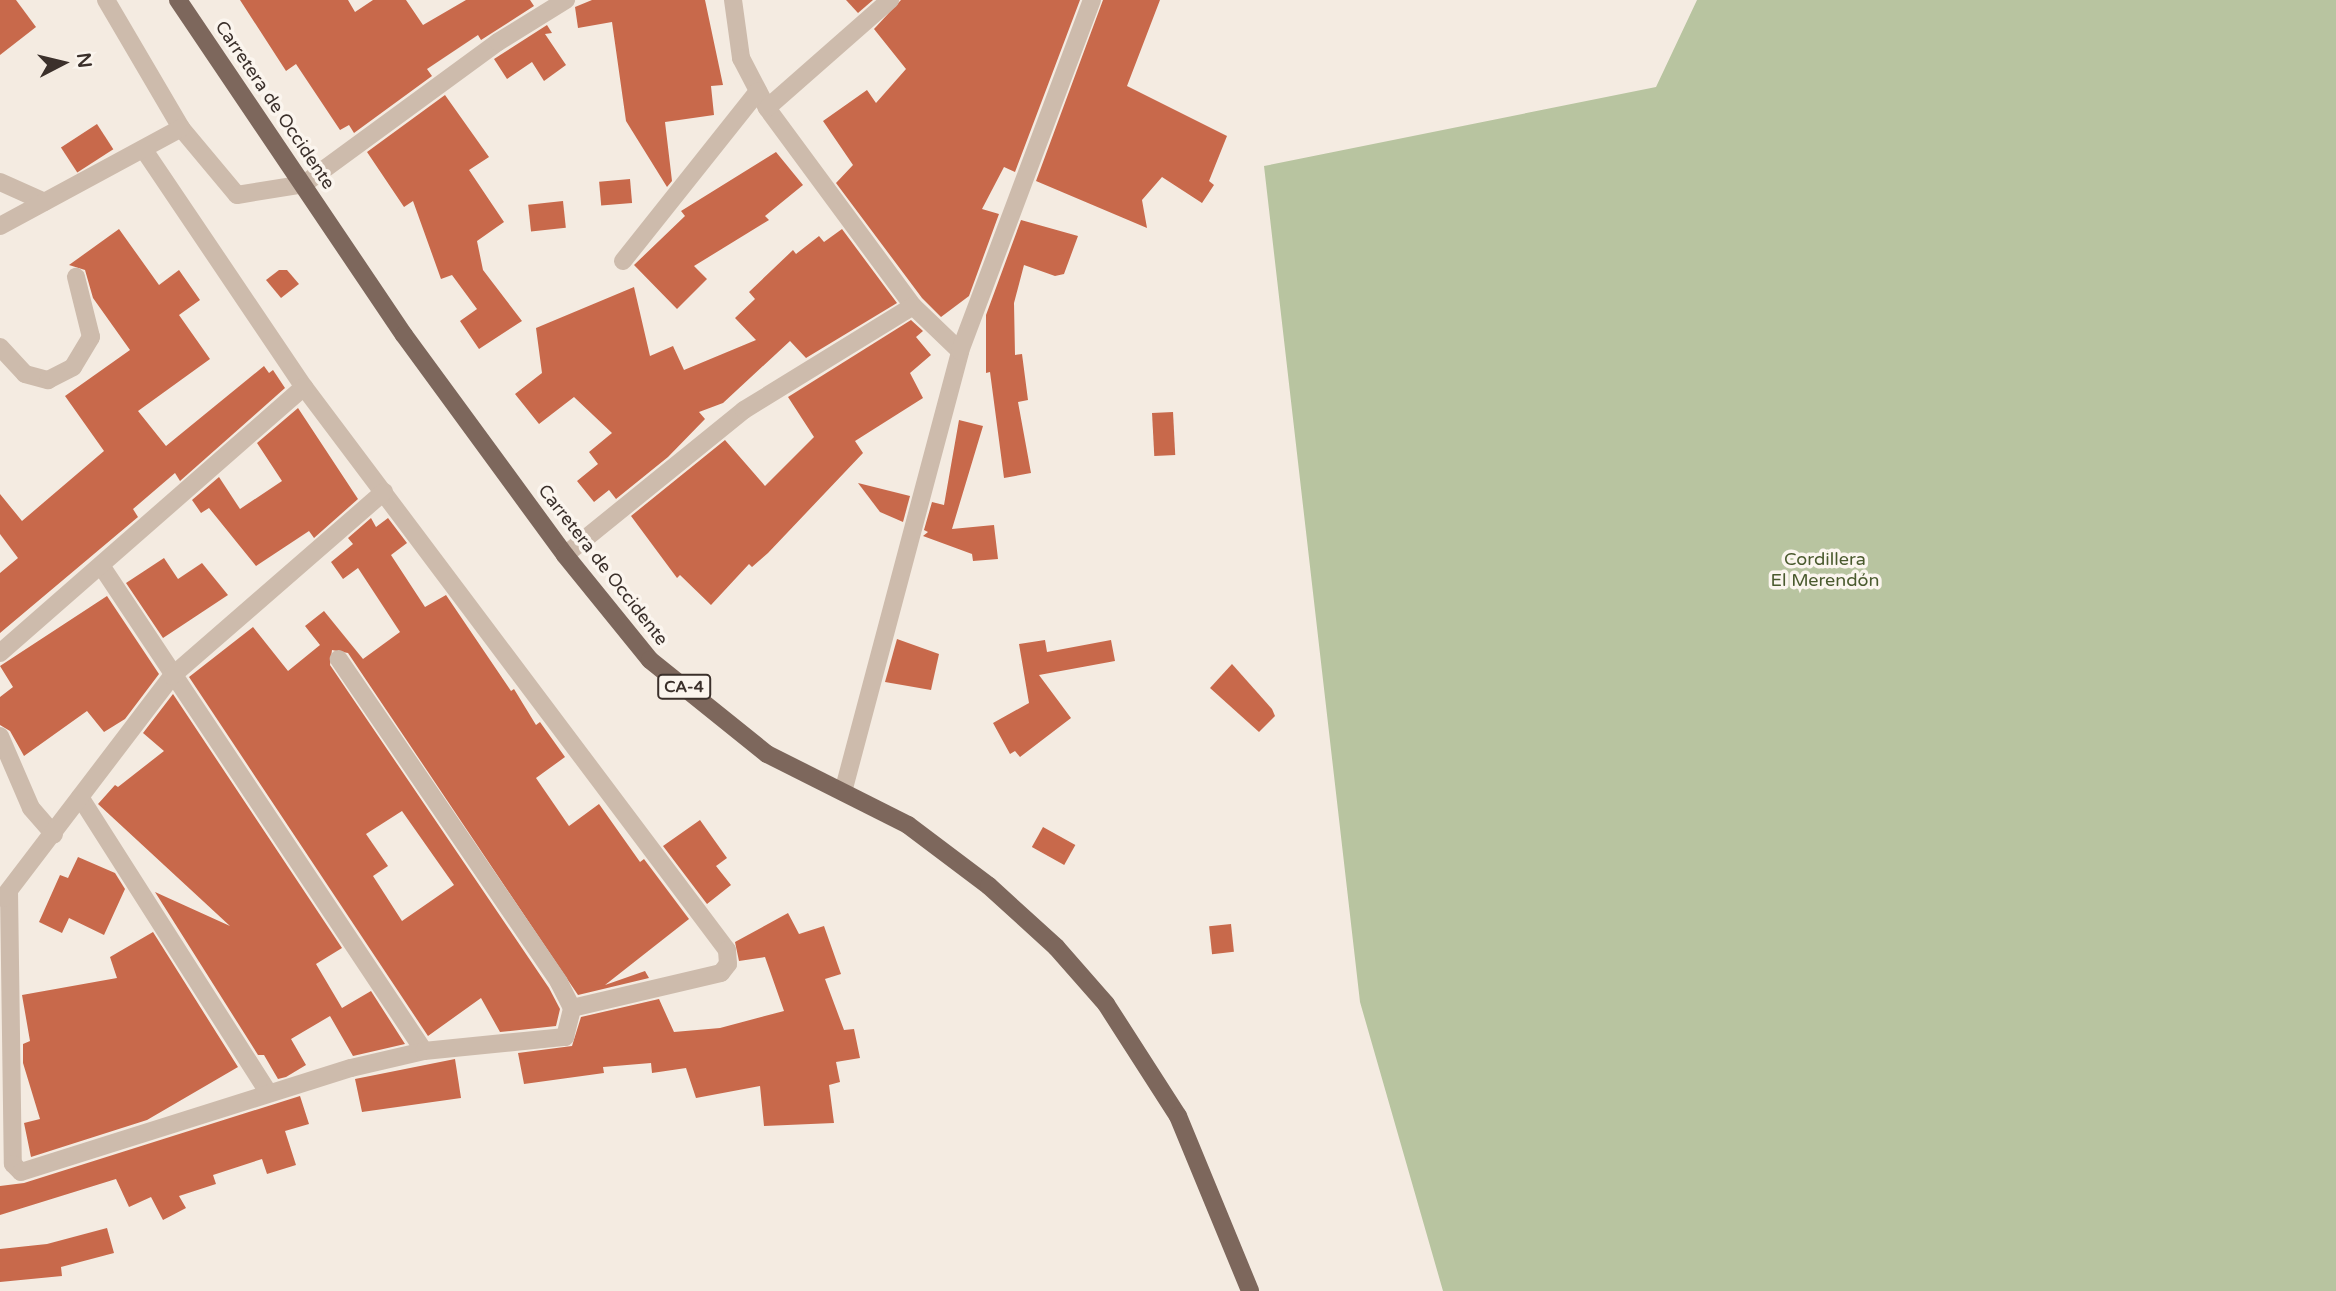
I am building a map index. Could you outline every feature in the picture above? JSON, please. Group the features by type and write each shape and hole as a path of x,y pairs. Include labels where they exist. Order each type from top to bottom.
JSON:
{"main road":[{"name":"Carretera de Occidente","path":"178,0 404,335 565,555 650,660 767,754 908,825 989,886 1056,947 1106,1004 1178,1116 1250,1291"}],"street":[{"path":"106,0 181,128 237,195 304,184 498,42 566,0"},
{"path":"767,108 890,0"},
{"path":"844,792 960,351 1092,0"},
{"path":"735,3 741,58 767,108 913,306 960,351"},
{"path":"623,261 758,91"},
{"path":"0,226 181,128"},
{"path":"144,150 304,387 727,950 728,964 721,973 572,1008"},
{"path":"0,182 45,202"},
{"path":"0,347 25,374 48,380 72,367 91,337 76,277"},
{"path":"565,555 744,410 913,306"},
{"path":"0,653 102,567 304,387"},
{"path":"340,659 559,982 572,1008 565,1037 424,1051 268,1092 21,1172 16,1170 4,896 54,834 172,676 384,492"},
{"path":"102,567 424,1051"},
{"path":"0,736 31,808 54,834"},
{"path":"80,797 268,1092"}],"green space":[{"name":"Cordillera El Merendón","path":"1697,0 2336,0 2336,1291 1443,1291 1360,1002 1264,166 1656,87"}],"building":[{"path":"0,0 16,0 36,27 0,55"},
{"path":"240,0 348,0 355,12 373,0 406,0 423,25 466,0 530,0 534,6 481,40 478,35 427,69 432,76 354,133 349,125 340,130 296,64 286,71"},
{"path":"592,0 705,0 723,85 711,86 714,115 665,122 672,181 667,187 626,121 612,22 578,28 575,7"},
{"path":"846,0 873,0 858,13"},
{"path":"901,0 1080,0 1015,172 1004,167 982,209 999,214 969,296 941,317 922,298 836,183 853,165 823,121 867,90 876,103 906,69 874,29"},
{"path":"1103,0 1160,0 1127,86 1227,136 1209,181 1214,185 1202,203 1162,177 1142,200 1147,228 1036,181"},
{"path":"547,25 552,33 545,34 566,65 544,81 532,62 507,79 494,59"},
{"path":"445,95 489,157 469,170 504,222 477,241 483,270 522,321 479,349 460,321 477,309 452,275 441,279 413,201 404,207 367,152"},
{"path":"97,124 113,149 77,173 61,147"},
{"path":"776,152 803,185 765,216 769,220 694,266 707,279 677,309 634,265 685,216 681,211"},
{"path":"630,179 632,203 601,206 599,182"},
{"path":"563,201 566,228 531,232 528,205"},
{"path":"1021,220 1078,236 1064,274 1055,276 1024,265 1014,303 1015,355 1022,354 1028,400 1018,402 1031,473 1004,478 990,372 986,373 986,315"},
{"path":"119,229 159,285 179,270 200,300 179,315 210,359 138,411 166,446 264,366 269,373 273,370 285,388 180,481 175,473 133,509 138,517 0,633 0,573 18,558 0,534 0,494 22,521 104,451 65,396 130,350 93,298 85,270 69,265"},
{"path":"842,229 897,303 806,358 790,341 723,403 699,412 705,419 668,457 616,499 609,490 594,502 577,481 598,464 589,452 612,433 574,397 539,424 515,394 542,373 536,328 634,287 650,356 673,346 684,370 756,340 735,318 755,299 749,292 793,250 796,254 819,236 824,242"},
{"path":"279,270 287,270 299,284 281,298 266,280"},
{"path":"911,320 923,331 916,337 931,355 910,373 923,398 855,441 863,453 768,553 752,567 749,564 711,605 680,575 677,578 631,516 725,440 765,486 814,437 788,397"},
{"path":"298,408 358,499 314,538 309,531 256,566 209,508 201,513 192,500 219,477 240,509 282,481 257,443"},
{"path":"1173,412 1175,455 1154,456 1152,413"},
{"path":"959,420 983,426 952,529 994,525 998,559 973,561 972,554 923,536 928,532 924,530 932,502 944,505"},
{"path":"858,483 910,496 903,522 880,512"},
{"path":"371,518 376,527 388,518 407,543 391,555 425,607 446,595 511,691 514,689 536,725 540,722 565,757 536,778 569,826 599,804 640,862 644,859 689,919 605,985 645,971 649,978 578,995 348,653 332,650 330,665 549,988 560,1009 556,1026 500,1032 481,998 428,1036 189,677 253,627 288,671 320,645 305,626 324,611 363,659 400,632 358,568 343,579 331,562 353,544 348,538","holes":["402,811 454,885 402,921 373,876 388,866 366,834"]},
{"path":"164,558 178,579 202,563 228,595 163,638 126,583"},
{"path":"107,596 159,674 125,719 104,732 87,711 24,756 10,731 0,725 0,697 13,687 0,666"},
{"path":"897,639 939,654 931,690 885,682"},
{"path":"1045,640 1047,652 1111,640 1115,661 1039,675 1071,718 1020,757 1015,751 1010,754 993,723 1029,703 1019,644"},
{"path":"1232,664 1272,709 1275,716 1259,732 1210,688"},
{"path":"173,694 342,948 316,964 342,1008 371,991 405,1044 353,1056 330,1016 291,1039 306,1065 286,1077 278,1079 264,1055 258,1055 155,892 230,926 98,804 115,785 118,787 164,751 143,733"},
{"path":"700,820 727,858 716,866 731,885 707,904 663,846"},
{"path":"1043,827 1075,845 1064,865 1032,847"},
{"path":"78,857 115,873 125,889 104,935 69,918 62,933 39,922 60,875 68,878"},
{"path":"788,913 799,934 824,926 841,974 825,979 844,1030 854,1029 860,1058 836,1062 840,1082 829,1085 834,1123 764,1126 760,1086 696,1098 686,1068 652,1073 651,1063 603,1067 604,1073 524,1084 518,1053 572,1046 581,1017 659,999 674,1032 720,1028 784,1011 765,957 739,961 735,942"},
{"path":"1231,924 1234,952 1212,954 1209,926"},
{"path":"153,932 238,1067 147,1120 31,1157 24,1123 40,1119 23,1063 23,1044 30,1041 22,995 117,978 110,957"},
{"path":"455,1059 461,1098 362,1112 355,1079"},
{"path":"300,1096 309,1124 285,1131 296,1165 267,1174 262,1159 213,1175 216,1184 179,1196 186,1208 163,1220 151,1197 129,1207 116,1179 0,1215 0,1186 24,1183"},
{"path":"107,1228 114,1253 61,1267 62,1276 0,1282 0,1249 47,1244"}]}
